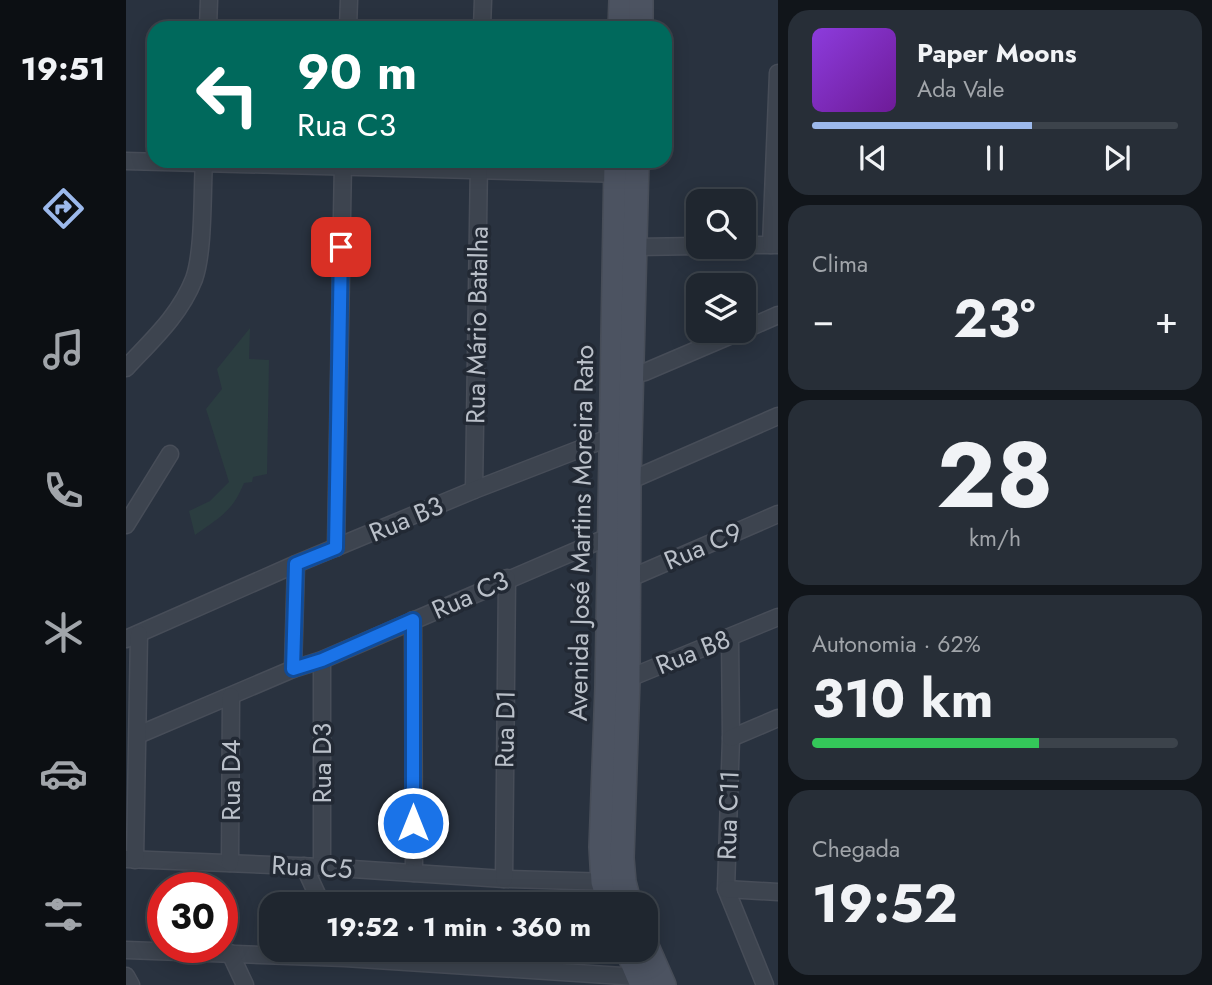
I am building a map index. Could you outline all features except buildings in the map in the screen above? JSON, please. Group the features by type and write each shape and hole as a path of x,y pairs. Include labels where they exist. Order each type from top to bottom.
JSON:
{"street":[{"path":"208,21 209,0"},
{"path":"348,21 349,0"},
{"path":"482,21 483,0"},
{"path":"620,21 621,0"},
{"path":"640,21 641,0"},
{"path":"756,245 775,245 778,73"},
{"path":"126,161 147,161"},
{"path":"126,368 168,323 195,276 200,244 204,168"},
{"path":"336,548 343,168"},
{"name":"Rua Mário Batalha","path":"474,490 479,168"},
{"name":"Avenida José Martins Moreira Rato","path":"620,892 613,882 601,847 628,579 636,247 626,168"},
{"name":"Avenida José Martins Moreira Rato","path":"617,683 608,537 613,360 626,168"},
{"path":"636,247 686,246"},
{"path":"756,324 778,315"},
{"path":"613,360 622,372 633,375 713,343"},
{"path":"629,481 778,415"},
{"name":"Rua B3","path":"133,636 296,564 611,437"},
{"path":"126,525 170,454"},
{"name":"Rua C9","path":"628,579 778,513"},
{"name":"Rua C3","path":"138,735 293,669 322,660 608,537"},
{"path":"293,669 296,564"},
{"name":"Rua D1","path":"503,879 508,578"},
{"name":"Rua B8","path":"617,683 778,617"},
{"path":"413,620 414,873"},
{"path":"131,859 138,735 133,636"},
{"name":"Rua C11","path":"730,637 731,738 726,890 765,985"},
{"name":"Rua D3","path":"322,660 322,867"},
{"name":"Rua D4","path":"230,863 232,696"},
{"path":"731,738 778,718"},
{"name":"Rua C5","path":"131,859 304,866 503,879 613,882"},
{"path":"304,866 315,892"},
{"name":"Avenida José Martins Moreira Rato","path":"612,892 613,882"},
{"path":"726,890 778,891"},
{"path":"126,950 147,951"},
{"path":"238,953 259,953"},
{"path":"432,962 640,981 632,962"},
{"path":"654,962 664,985"},
{"path":"235,963 245,985"},
{"path":"126,976 131,985"}],"shaded area":[{"path":"250,328 249,359 269,360 267,474 253,477 252,482 244,483 230,507 195,535 189,511 210,501 229,482 206,409 222,389 217,369"}],"route":[{"path":"341,247 336,548 296,564 293,669 322,660 413,620 413,823"}]}
